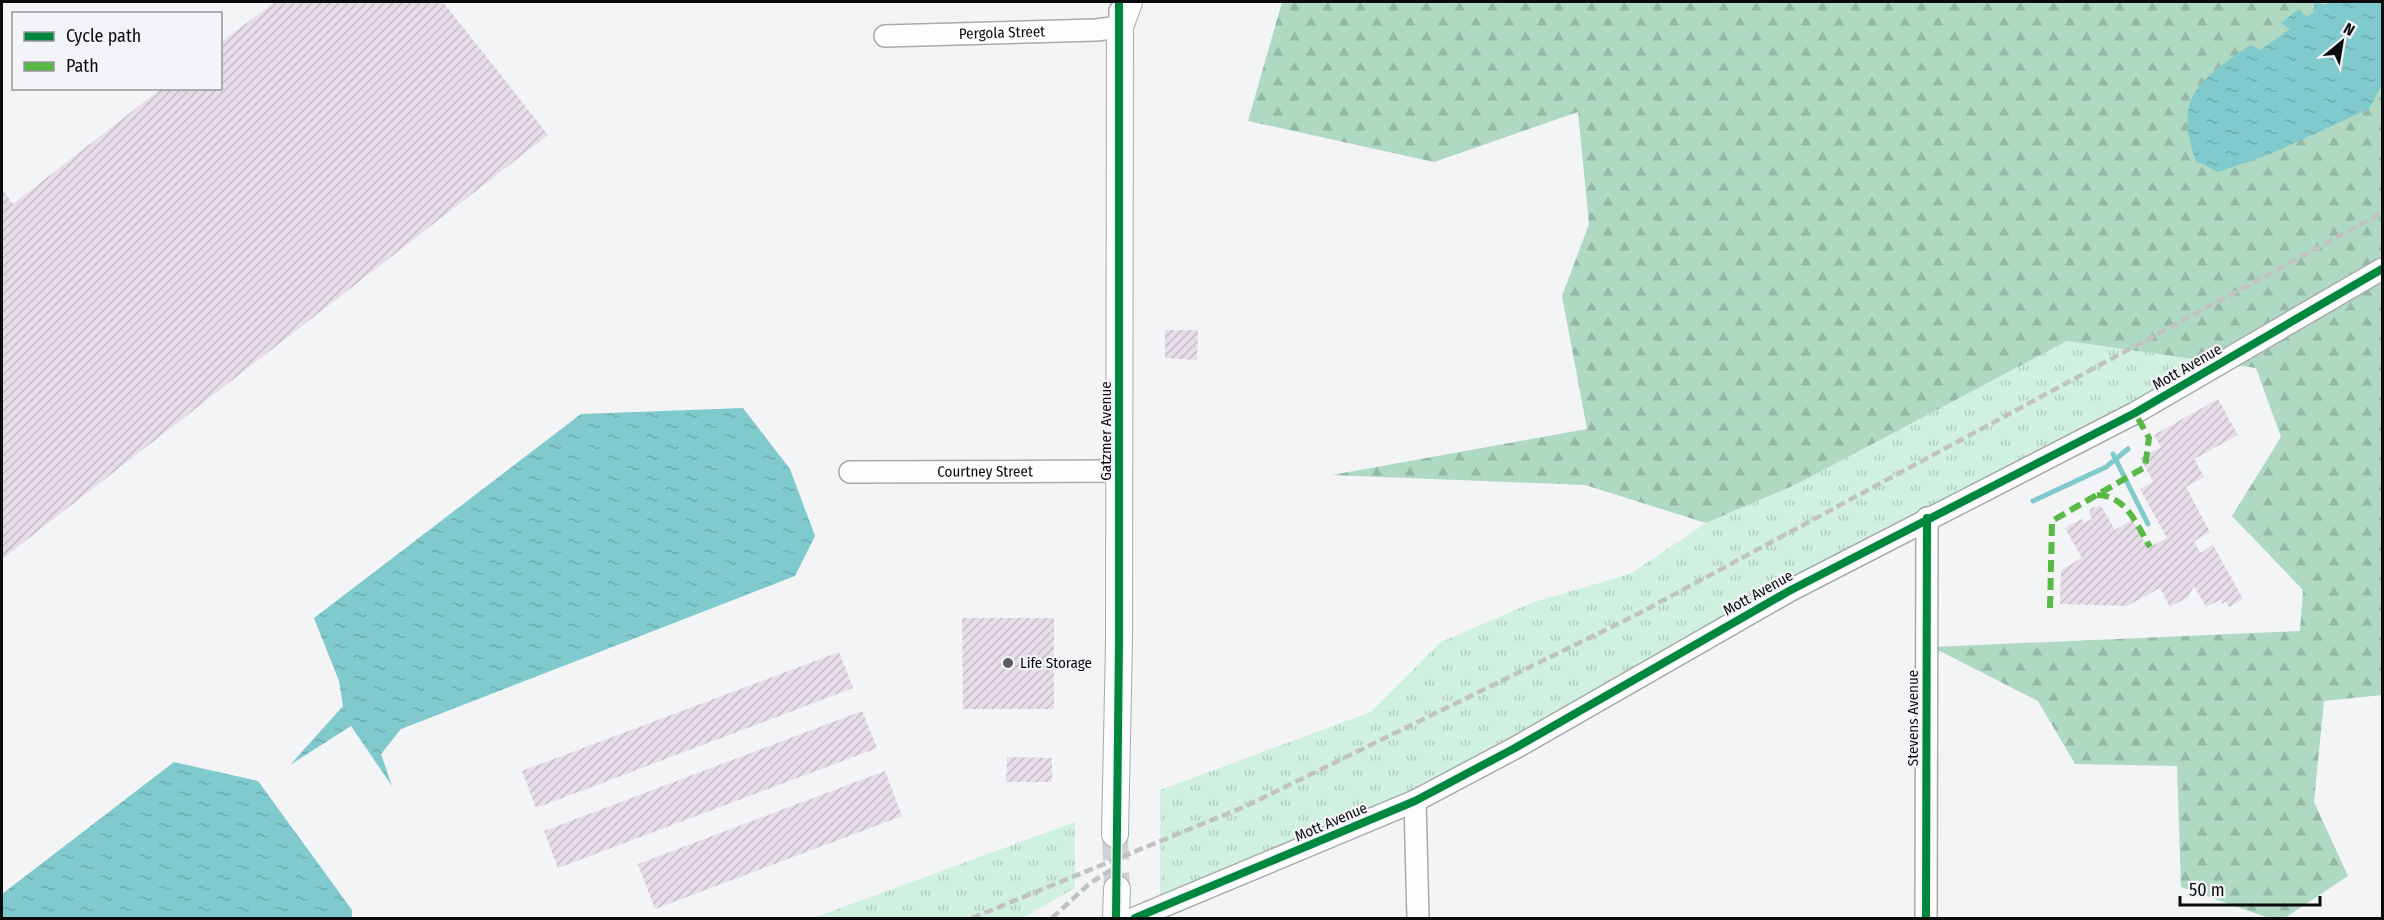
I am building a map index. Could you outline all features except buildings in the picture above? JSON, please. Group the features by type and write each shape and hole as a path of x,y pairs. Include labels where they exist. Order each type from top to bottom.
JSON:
{"street":[{"path":"1119,2 1120,27"},
{"name":"Gatzmer Avenue","path":"1115,834 1120,27 1129,2"},
{"name":"Pergola Street","path":"885,36 948,36 1120,27"},
{"name":"Mott Avenue","path":"1135,918 1415,801 1515,748 1788,591 2135,413 2382,269"},
{"name":"Courtney Street","path":"850,472 1119,471"},
{"name":"Stevens Avenue","path":"1926,918 1927,518"},
{"path":"1415,801 1418,918"},
{"path":"1116,918 1117,889"}],"green space":[{"path":"1282,2 2382,2 2382,695 2324,701 2314,802 2348,876 2285,918 2269,918 2181,887 2177,766 2075,764 2038,701 1932,647 2300,631 2303,590 2232,516 2281,437 2256,368 2067,341 1797,484 1706,523 1585,485 1332,475 1587,429 1562,296 1589,224 1578,112 1434,162 1248,121"},
{"path":"2067,341 2220,363 1411,800 1160,899 1160,790 1371,712 1441,642 1534,602 1630,574 1706,523 1797,484"},
{"path":"1075,822 1075,888 1023,918 813,918"}],"water":[{"path":"2314,2 2324,5 2330,2 2382,2 2382,85 2369,109 2268,155 2218,172 2196,161 2189,139 2187,120 2196,91 2205,80 2250,45 2260,50 2290,29 2281,23 2299,9 2307,17 2315,11"},
{"path":"743,408 790,469 815,536 795,576 401,729 381,754 392,786 351,726 290,765 343,706 339,681 314,618 581,414"},
{"path":"174,762 258,781 352,910 352,918 2,918 2,894"}],"waterway":[{"path":"2033,501 2106,467 2128,449"},
{"path":"2113,454 2148,524"}],"tunnel":[{"path":"1115,834 1117,889"}],"railway":[{"path":"972,918 1244,807 1636,615 2382,213"},
{"path":"1052,918 1089,884 1117,866"}],"marked path":[{"path":"2050,608 2052,521 2145,467 2149,438 2135,413"},
{"path":"2097,495 2107,496 2123,506 2130,513 2150,547"}],"cycle path":[{"path":"1116,918 1119,643 1119,2"},
{"path":"1135,918 1415,801 1515,748 1789,591 2135,413 2382,269"},
{"path":"1926,918 1927,518"}],"place":[{"name":"Life Storage","path":"1008,663"}]}
